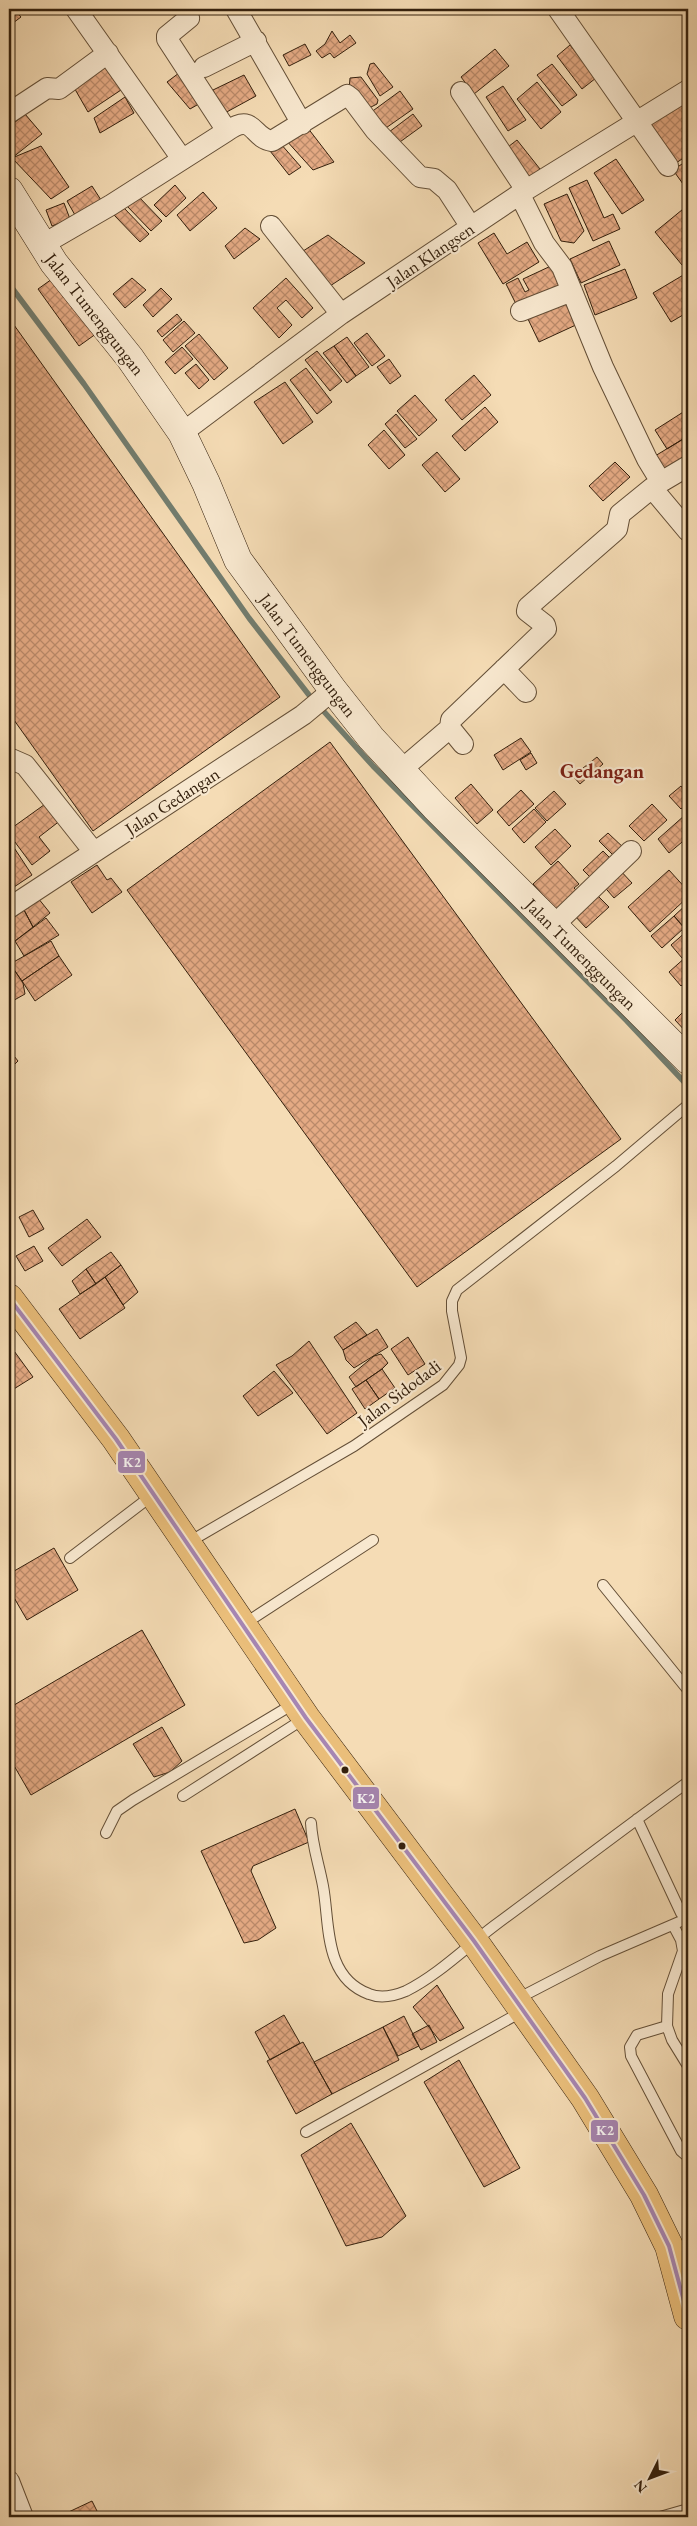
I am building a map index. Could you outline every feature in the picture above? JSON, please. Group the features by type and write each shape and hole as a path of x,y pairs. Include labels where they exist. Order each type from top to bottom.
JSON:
{"main road":[{"path":"9,1298 110,1431 244,1624 301,1710 474,1941 585,2098 644,2195 669,2246 688,2316"}],"street":[{"path":"76,9 182,159"},
{"path":"186,9 189,18 167,38 227,131"},
{"path":"236,9 302,124"},
{"path":"558,9 668,166"},
{"path":"204,67 256,41"},
{"path":"9,113 46,88 59,89 108,54"},
{"name":"Jalan Klangsen","path":"182,433 341,314 523,192 688,90"},
{"path":"461,92 523,192 544,243 562,267 603,367 647,459 656,485 688,530"},
{"path":"42,244 139,187 237,124 249,125 266,139 272,141 347,95 374,130 420,177 434,178 447,190 471,227"},
{"name":"Jalan Tumenggungan","path":"9,191 54,263 130,358 182,433 206,483 238,560 329,694 553,926 688,1060"},
{"path":"271,226 341,314"},
{"path":"521,311 572,292"},
{"path":"401,770 450,728 451,720 541,634 545,625 527,611 528,607 614,532 618,526 620,514 656,485 688,466"},
{"path":"504,669 526,692"},
{"name":"Jalan Gedangan","path":"9,908 303,715 329,694"},
{"path":"450,728 463,744"},
{"path":"9,758 26,765 94,852"},
{"path":"553,926 632,851"},
{"path":"9,2481 23,2517"}],"lane":[{"name":"Jalan Sidodadi","path":"188,1543 354,1446 443,1385 459,1366 461,1358 452,1311 452,1301 457,1290 616,1166 688,1104"},
{"path":"70,1558 154,1494"},
{"path":"244,1624 373,1540"},
{"path":"603,1585 688,1690"},
{"path":"183,1796 301,1710"},
{"path":"106,1833 117,1811 133,1800 301,1710"},
{"path":"311,1823 313,1851 325,1896 329,1945 344,1975 353,1985 371,1995 393,1996 432,1975 474,1941 688,1782"},
{"path":"306,2132 600,1956 687,1920 681,1912 637,1819"},
{"path":"673,1925 681,1940 683,1951 668,1994 667,2026 672,2040 688,2066"},
{"path":"667,2026 636,2035 630,2047 631,2056 682,2151 688,2157"},
{"path":"660,2517 688,2509"}],"building":[{"path":"9,9 14,9 21,17 9,26"},
{"path":"332,31 340,43 350,35 356,43 334,58 330,53 322,58 316,51 325,44"},
{"path":"305,44 311,55 289,66 283,55"},
{"path":"570,45 596,78 582,89 557,56"},
{"path":"495,49 509,66 474,94 461,77"},
{"path":"374,63 393,87 380,96 367,74 370,64"},
{"path":"552,64 577,95 562,106 537,75"},
{"path":"104,66 121,90 88,112 72,84"},
{"path":"179,73 204,101 190,109 167,82"},
{"path":"244,75 256,96 223,114 213,90"},
{"path":"361,77 378,100 377,104 369,108 349,91 350,78"},
{"path":"537,82 561,112 541,129 517,99"},
{"path":"503,86 526,120 508,131 486,97"},
{"path":"400,91 413,109 383,130 370,113"},
{"path":"125,97 134,113 100,133 94,118"},
{"path":"688,97 688,155 673,165 646,125"},
{"path":"25,114 42,134 12,158 9,154 9,127"},
{"path":"413,114 422,126 393,147 385,135"},
{"path":"307,127 334,162 313,170 285,139"},
{"path":"517,140 540,169 528,179 504,150"},
{"path":"280,143 301,167 289,175 270,151"},
{"path":"41,146 69,187 51,199 12,158"},
{"path":"616,159 644,200 622,214 594,173"},
{"path":"688,160 688,191 673,170"},
{"path":"587,180 604,218 613,214 620,229 593,241 569,188"},
{"path":"175,185 186,198 166,217 154,205"},
{"path":"92,186 101,200 75,215 67,201"},
{"path":"203,192 217,208 190,231 177,215"},
{"path":"567,194 584,231 574,243 561,241 544,204"},
{"path":"137,195 162,221 151,231 126,205"},
{"path":"64,203 70,219 52,226 46,210"},
{"path":"688,205 688,261 682,265 655,232"},
{"path":"123,207 149,234 140,242 114,215"},
{"path":"245,228 260,239 234,259 225,246"},
{"path":"494,233 507,254 527,242 539,262 503,284 478,243"},
{"path":"328,235 365,263 330,286 300,253"},
{"path":"609,241 620,265 581,283 570,259"},
{"path":"553,265 563,288 518,308 506,284 518,278 525,292 529,290 523,279"},
{"path":"625,269 637,298 595,315 584,285"},
{"path":"59,274 100,331 79,346 38,289"},
{"path":"685,274 688,280 688,312 671,322 653,293"},
{"path":"132,278 146,290 125,308 113,294"},
{"path":"286,278 313,308 302,318 286,300 277,308 292,325 279,338 253,308"},
{"path":"161,288 172,299 153,317 143,305"},
{"path":"566,299 578,324 539,342 527,317"},
{"path":"177,314 182,320 162,337 157,331"},
{"path":"9,318 280,697 93,831 9,713"},
{"path":"184,321 195,333 173,352 163,340"},
{"path":"367,333 385,356 372,366 354,343"},
{"path":"199,334 228,368 214,380 185,346"},
{"path":"347,337 369,367 356,376 334,346"},
{"path":"334,346 356,376 347,383 323,353"},
{"path":"182,347 193,359 175,374 165,362"},
{"path":"317,351 342,381 330,391 305,360"},
{"path":"389,359 401,376 390,384 377,367"},
{"path":"196,364 209,380 199,389 185,373"},
{"path":"306,368 332,402 317,414 290,380"},
{"path":"474,375 491,395 462,420 445,400"},
{"path":"285,382 313,422 283,444 254,402"},
{"path":"415,395 437,420 419,436 397,411"},
{"path":"485,407 498,422 465,451 452,436"},
{"path":"688,409 688,436 667,449 655,430"},
{"path":"396,414 417,439 405,448 385,424"},
{"path":"384,430 405,455 389,469 368,445"},
{"path":"688,436 688,459 665,473 655,456"},
{"path":"437,452 460,479 445,492 422,465"},
{"path":"615,462 630,477 603,501 589,486"},
{"path":"521,738 531,752 503,770 494,755"},
{"path":"330,742 621,1139 417,1287 127,890"},
{"path":"531,753 537,763 526,770 520,760"},
{"path":"597,757 603,764 580,784 573,776"},
{"path":"471,784 493,810 477,824 455,798"},
{"path":"681,786 688,795 688,803 681,809 669,796"},
{"path":"521,790 534,804 509,826 497,812"},
{"path":"554,791 566,804 547,821 535,808"},
{"path":"48,802 61,820 39,837 50,851 32,865 9,834 9,830"},
{"path":"652,804 667,820 644,841 629,826"},
{"path":"534,809 546,822 524,843 512,829"},
{"path":"685,815 688,820 688,837 669,853 658,839"},
{"path":"555,829 571,846 551,865 535,847"},
{"path":"608,833 626,850 617,859 599,841"},
{"path":"9,840 32,875 14,887 9,880"},
{"path":"603,851 615,863 595,882 583,870"},
{"path":"558,861 579,884 574,888 582,896 561,915 533,884"},
{"path":"97,865 107,880 111,878 122,892 92,913 71,882"},
{"path":"618,868 632,883 614,898 601,883"},
{"path":"669,870 688,891 688,897 650,932 628,907"},
{"path":"596,894 609,907 586,928 574,915"},
{"path":"38,898 50,913 33,927 24,910"},
{"path":"688,903 688,924 685,928 674,916"},
{"path":"24,910 33,927 15,941 9,931 9,921"},
{"path":"674,916 684,928 662,948 651,936"},
{"path":"46,918 59,935 24,956 15,941"},
{"path":"687,931 688,953 682,958 671,945"},
{"path":"51,941 59,956 22,981 10,964"},
{"path":"59,956 72,975 35,1001 22,981"},
{"path":"687,956 688,979 681,986 669,972"},
{"path":"9,962 23,983 25,994 9,1003"},
{"path":"687,1008 688,1010 688,1034 675,1020"},
{"path":"9,1052 18,1061 9,1070"},
{"path":"33,1210 44,1229 29,1237 19,1217"},
{"path":"87,1219 101,1237 62,1266 48,1248"},
{"path":"34,1246 43,1261 25,1271 16,1256"},
{"path":"111,1252 121,1265 96,1284 86,1269"},
{"path":"121,1265 138,1292 123,1305 105,1277"},
{"path":"86,1269 96,1284 80,1294 72,1281"},
{"path":"105,1277 125,1308 80,1339 59,1309"},
{"path":"356,1322 367,1335 343,1350 334,1337"},
{"path":"377,1329 388,1347 354,1368 346,1360 343,1350"},
{"path":"408,1337 425,1364 408,1375 391,1349"},
{"path":"309,1341 357,1413 327,1434 276,1365 292,1356"},
{"path":"9,1344 33,1377 9,1392"},
{"path":"381,1354 388,1363 356,1387 349,1377 374,1356"},
{"path":"382,1369 395,1388 379,1399 366,1380"},
{"path":"274,1371 293,1393 258,1416 243,1396"},
{"path":"366,1380 379,1399 365,1409 352,1389"},
{"path":"54,1548 78,1590 27,1620 9,1589 9,1574"},
{"path":"142,1630 185,1705 31,1795 9,1757 9,1708"},
{"path":"162,1727 182,1761 170,1772 154,1777 133,1744"},
{"path":"295,1809 309,1842 253,1866 251,1871 276,1928 258,1940 244,1943 201,1851"},
{"path":"437,1985 464,2028 440,2041 413,2007"},
{"path":"284,2015 300,2043 270,2060 255,2032"},
{"path":"404,2016 419,2046 398,2056 383,2027"},
{"path":"429,2025 437,2042 421,2050 412,2034"},
{"path":"383,2027 399,2060 332,2094 314,2062"},
{"path":"303,2042 332,2094 296,2114 267,2061"},
{"path":"459,2060 520,2168 484,2187 424,2082"},
{"path":"351,2123 406,2216 382,2237 346,2246 301,2155"},
{"path":"92,2501 98,2513 89,2517 58,2517"}],"waterway":[{"path":"9,284 84,384 249,618 309,695 373,766 627,1021 688,1086"}],"transit line":[{"name":"K2","path":"9,1298 116,1439 306,1718 474,1941 585,2098 644,2195 669,2246 688,2316"}],"district":[{"name":"Gedangan","path":"602,771"}]}
